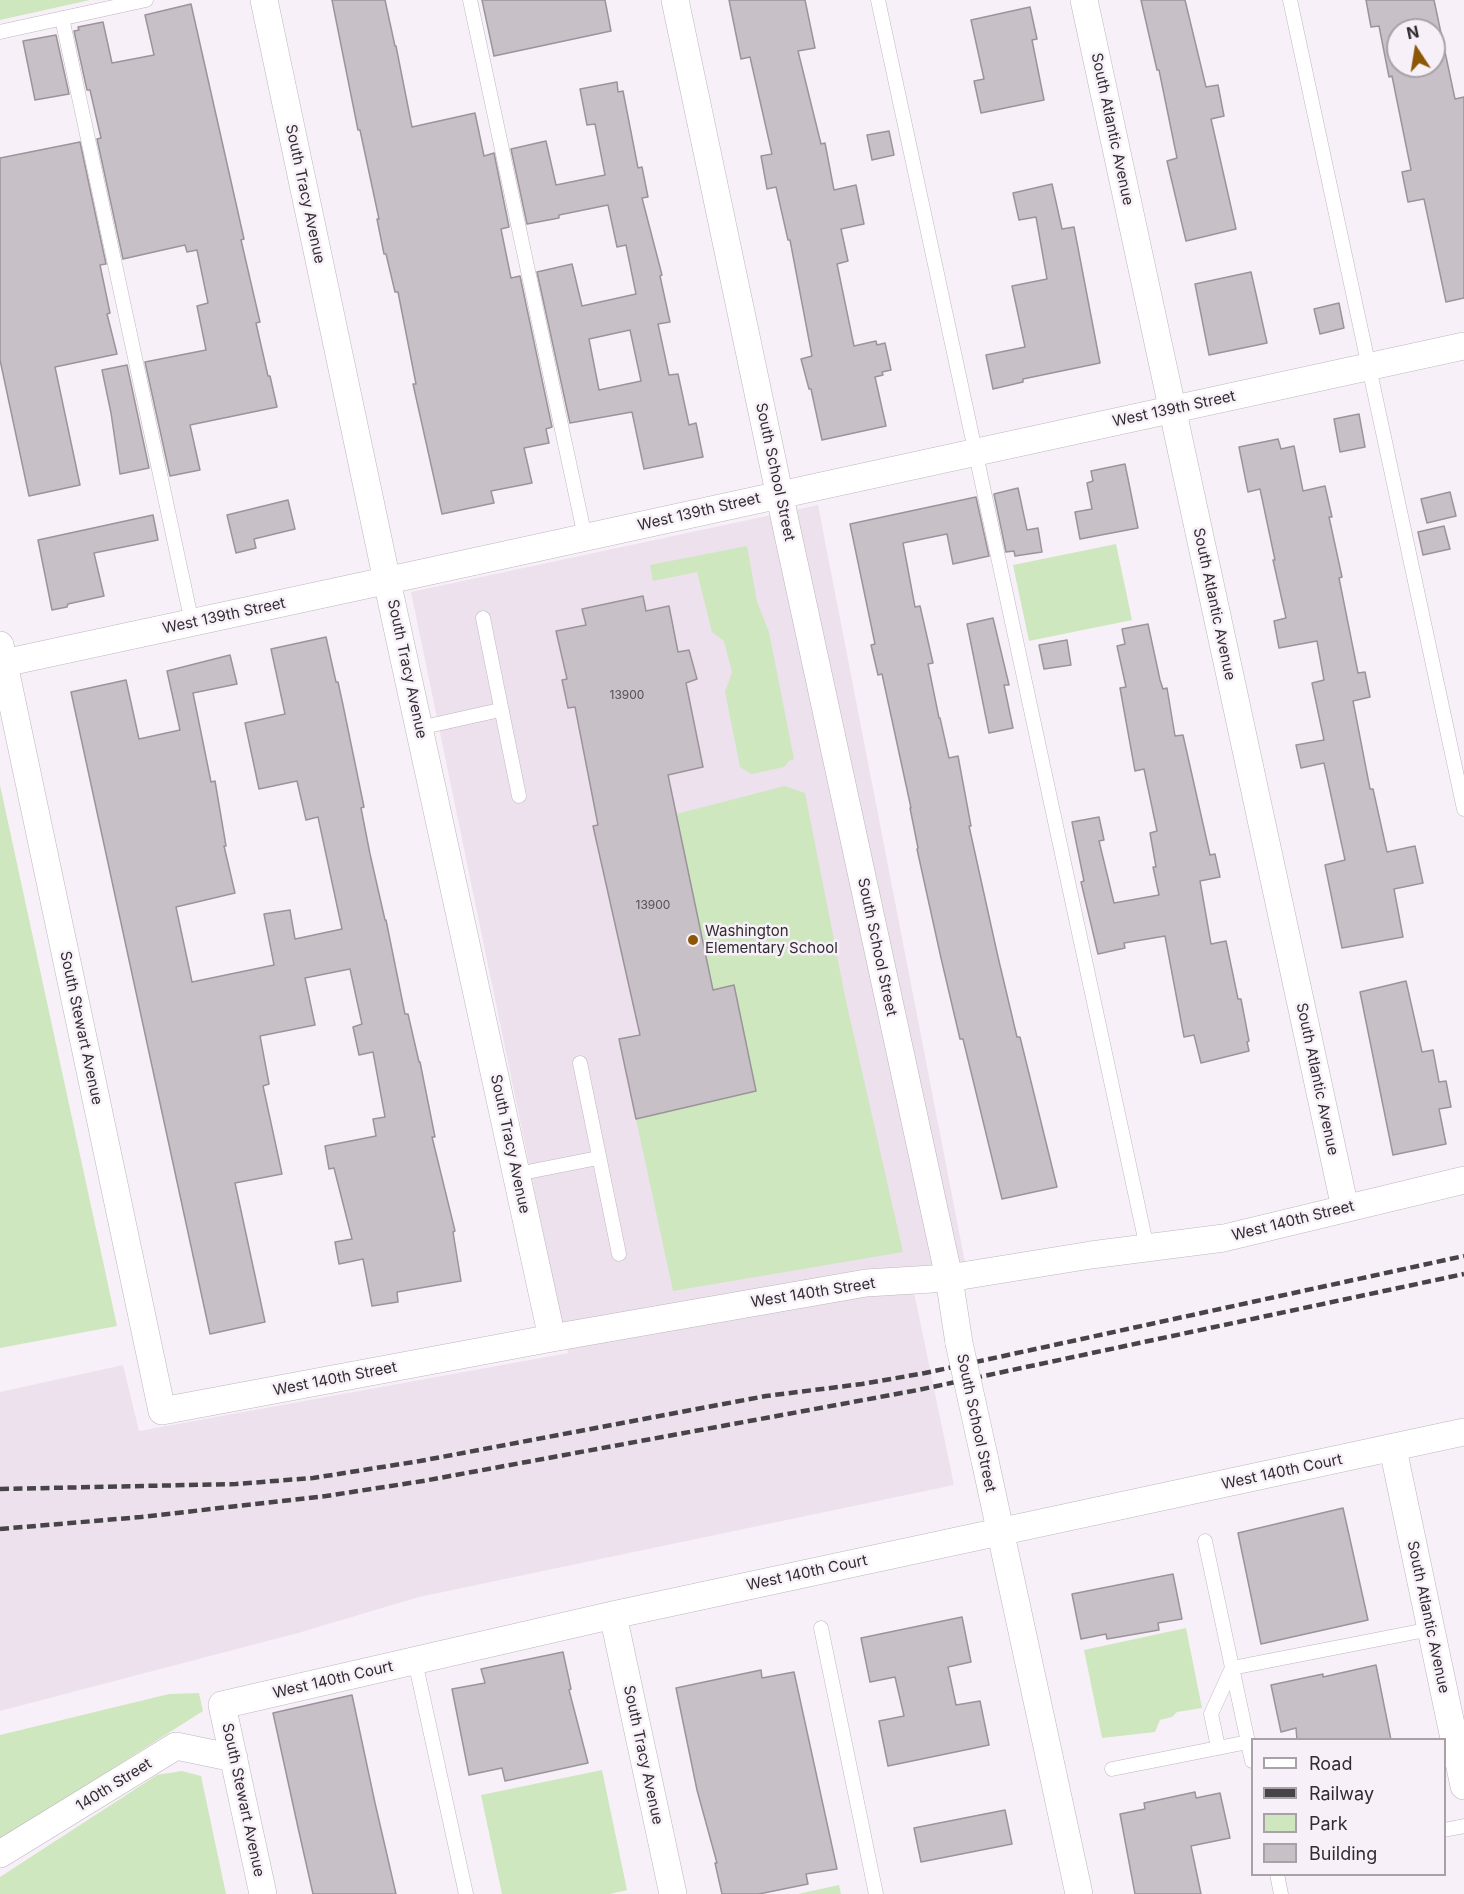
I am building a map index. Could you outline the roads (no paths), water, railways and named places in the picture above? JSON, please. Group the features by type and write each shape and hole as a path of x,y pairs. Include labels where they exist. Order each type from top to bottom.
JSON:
{"street":[{"name":"South Tracy Avenue","path":"264,0 387,581 552,1338"},
{"name":"South School Street","path":"675,0 779,494 949,1278 959,1343 1079,1894"},
{"name":"South Atlantic Avenue","path":"1084,0 1345,1208"},
{"name":"West 139th Street","path":"2,654 192,623 1464,346"},
{"name":"South Stewart Avenue","path":"2,654 162,1411"},
{"name":"West 140th Street","path":"162,1411 552,1338 866,1283 949,1278 1224,1238 1464,1180"},
{"name":"West 140th Court","path":"222,1705 613,1615 1464,1432"},
{"name":"South Atlantic Avenue","path":"1393,1449 1464,1786"},
{"name":"South Tracy Avenue","path":"613,1615 673,1894"},
{"name":"South Stewart Avenue","path":"222,1705 263,1894"},
{"name":"140th Street","path":"0,1854 176,1746 234,1758"}],"lane":[{"path":"0,32 146,0"},
{"path":"470,0 585,537"},
{"path":"878,0 1147,1248"},
{"path":"1290,0 1464,809"},
{"path":"62,18 192,623"},
{"path":"483,618 519,796"},
{"path":"419,728 500,710"},
{"path":"580,1063 619,1254"},
{"path":"516,1174 598,1158"},
{"path":"1205,1541 1251,1756"},
{"path":"821,1628 876,1894"},
{"path":"1232,1668 1431,1629"},
{"path":"415,1661 466,1894"},
{"path":"1218,1747 1211,1714 1232,1668"},
{"path":"1112,1769 1248,1742"},
{"path":"1446,1830 1464,1826"},
{"path":"1277,1876 1281,1894"}],"railway":[{"path":"0,1489 236,1484 313,1478 420,1461 766,1396 862,1384 925,1373 1464,1256"},
{"path":"0,1529 141,1517 326,1496 423,1481 918,1390 1464,1274"}],"place":[{"name":"Washington Elementary School","path":"693,940"}]}
